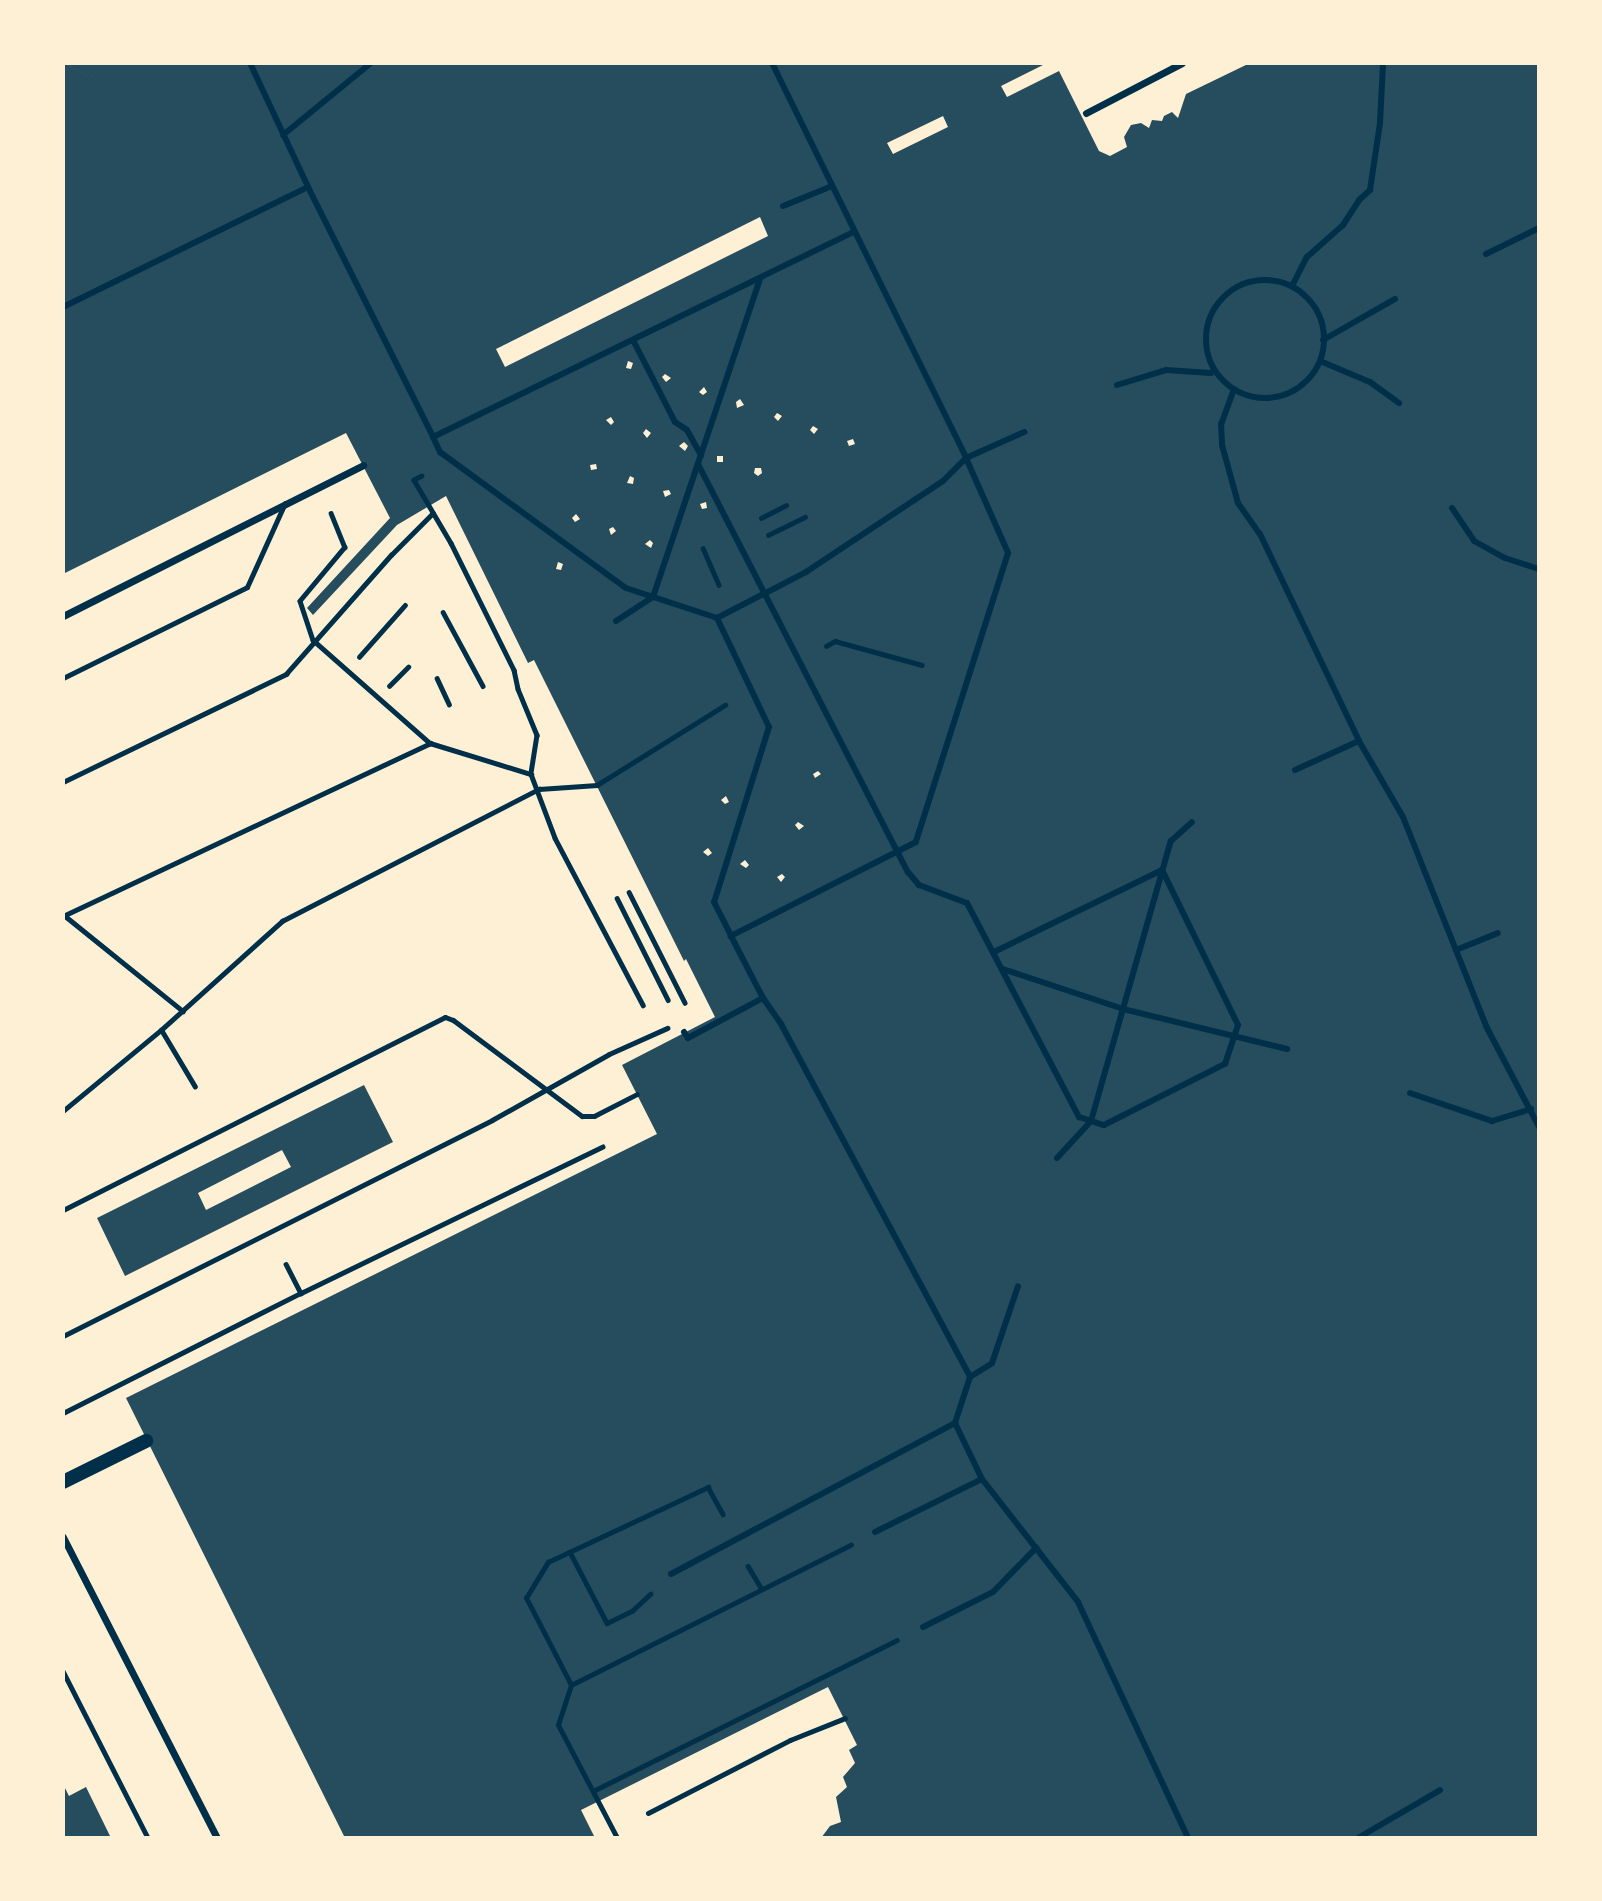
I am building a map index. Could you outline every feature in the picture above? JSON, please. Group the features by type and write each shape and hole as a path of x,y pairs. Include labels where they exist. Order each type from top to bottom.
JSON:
{"main road":[{"path":"63,1482 146,1441"}],"street":[{"path":"250,63 308,187 440,452 626,588 718,618 806,572 943,481 966,458 1024,432"},
{"path":"283,135 371,63"},
{"path":"731,936 916,842 1008,553 966,458 772,63"},
{"path":"1086,113 1182,63"},
{"path":"1292,286 1307,257 1343,225 1359,200 1370,190 1380,123 1383,63"},
{"path":"783,206 832,186"},
{"path":"63,307 308,187"},
{"path":"1486,254 1539,228"},
{"path":"433,437 854,232"},
{"path":"616,621 653,597 760,278"},
{"path":"1270,280 1292,286 1315,308 1323,340 1320,361 1304,383 1280,396 1252,397 1234,389 1214,370 1206,337 1207,324 1221,299 1243,284 1270,280"},
{"path":"1323,340 1395,299"},
{"path":"633,340 675,422 687,430 701,455"},
{"path":"1320,361 1370,382 1399,403"},
{"path":"1117,386 1166,370 1211,373 1214,370"},
{"path":"1234,389 1221,424 1221,434 1238,503 1260,534 1359,741 1403,817 1486,1026 1539,1127"},
{"path":"698,464 898,853 919,885 967,903 1079,1117 1104,1125 1225,1064 1238,1025 1162,870"},
{"path":"63,616 363,465"},
{"path":"1452,508 1474,541 1505,558 1538,569"},
{"path":"718,618 769,727 714,902 762,998 781,1024 970,1377"},
{"path":"1295,770 1359,741"},
{"path":"1057,1158 1091,1121 1171,841 1192,822"},
{"path":"994,952 1162,870"},
{"path":"1456,950 1498,933"},
{"path":"1003,969 1122,1009 1287,1049"},
{"path":"684,1031 688,1038 698,1029 762,998"},
{"path":"1410,1093 1492,1121 1531,1109"},
{"path":"1018,1286 992,1363 970,1377 955,1423 982,1479 1078,1602 1188,1838"},
{"path":"671,1573 955,1423"},
{"path":"876,1532 982,1479"},
{"path":"63,1536 217,1838"},
{"path":"923,1627 993,1592 1036,1548"},
{"path":"1358,1838 1440,1790"}],"lane":[{"path":"63,678 247,587 285,503"},
{"path":"63,1210 445,1017 453,1020 587,1117 637,1094"},
{"path":"63,1336 492,1120 544,1088 667,1028"},
{"path":"648,1813 790,1740 845,1718"}],"path":[{"path":"320,486 345,547 300,601 313,640 430,743 531,774"},
{"path":"63,782 286,674 313,640 433,513 451,542 514,670 518,690 537,734 531,774 555,838 657,1032"},
{"path":"359,657 405,606"},
{"path":"443,612 483,686"},
{"path":"389,686 408,667"},
{"path":"437,678 450,704"},
{"path":"183,1011 64,915 430,743"},
{"path":"63,1111 183,1011 282,921 538,789 597,785"},
{"path":"629,892 698,1029"},
{"path":"617,898 684,1031"},
{"path":"161,1030 195,1087"},
{"path":"63,1413 559,1166 613,1143"},
{"path":"286,1264 301,1293"},
{"path":"617,1838 558,1726 571,1685 526,1598 548,1562 708,1487 719,1507"},
{"path":"571,1685 876,1532"},
{"path":"570,1552 607,1623 632,1611 671,1573"},
{"path":"747,1563 762,1589"},
{"path":"593,1791 923,1627"},
{"path":"63,1671 148,1838"}],"building":[{"path":"63,63 1047,63 1001,86 1007,97 1059,71 1099,151 1110,156 1127,147 1124,137 1131,125 1141,123 1149,128 1152,120 1162,121 1164,116 1172,112 1178,118 1186,94 1250,63 1539,63 1539,1838 821,1838 830,1826 841,1822 836,1797 847,1787 843,1777 855,1763 849,1750 857,1745 828,1687 581,1810 595,1838 345,1838 126,1398 657,1134 622,1065 715,1017 686,959 684,961 534,660 528,663 446,496 397,525 313,615 307,608 390,518 346,433 63,574","holes":["943,116 948,127 893,154 887,143","760,217 768,236 505,367 496,349","628,361 633,363 631,369 626,368","665,374 671,378 666,382 662,377","704,387 707,392 703,395 699,392","740,399 744,405 737,408 736,402","777,413 782,416 778,421 774,417","611,417 614,422 611,425 606,420","813,426 818,429 814,434 810,430","646,429 651,433 647,438 643,433","853,439 855,444 849,446 847,441","684,442 688,446 685,451 679,446","717,456 723,456 723,462 717,462","596,464 597,469 591,470 590,465","755,468 761,468 762,473 758,476 754,473","630,476 634,478 633,484 627,483","669,490 671,494 665,497 663,491","706,502 707,508 702,509 700,504","576,514 580,519 575,522 572,518","650,540 653,543 651,548 645,544","558,562 563,564 561,570 556,569","726,796 729,802 725,804 721,800","798,822 804,826 799,830 795,825","708,848 712,853 708,856 703,852","745,860 749,865 746,868 740,864","782,874 785,877 781,882 777,877"]},
{"path":"364,1085 393,1142 125,1276 97,1218","holes":["282,1150 291,1167 206,1210 198,1193"]},
{"path":"63,1784 69,1796 86,1787 111,1838 63,1838"}]}
